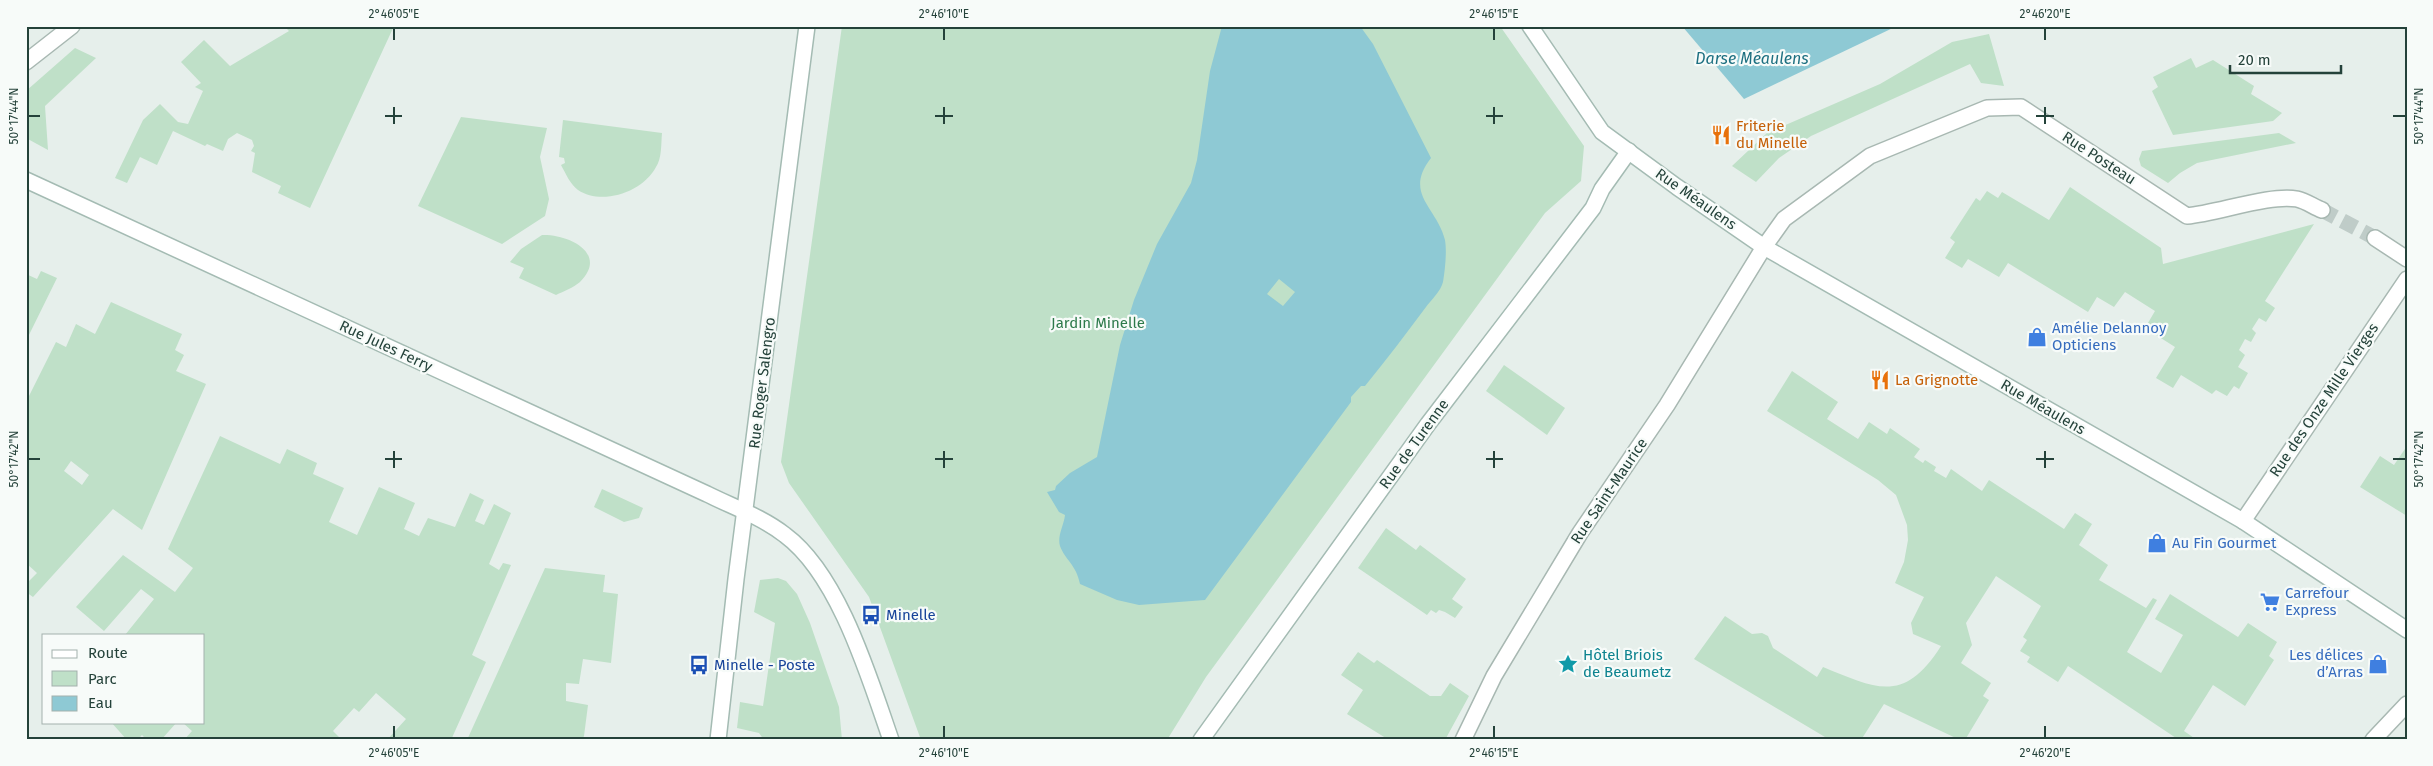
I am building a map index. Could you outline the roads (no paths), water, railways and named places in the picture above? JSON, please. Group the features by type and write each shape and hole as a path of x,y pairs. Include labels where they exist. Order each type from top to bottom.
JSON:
{"street":[{"path":"26,62 72,26"},
{"name":"Rue Roger Salengro","path":"718,740 736,579 746,513 807,26"},
{"name":"Rue Méaulens","path":"1530,26 1602,132 1677,187 1764,246 2243,521 2407,630"},
{"name":"Rue Posteau","path":"1764,246 1784,219 1870,156 1986,108 2021,107 2188,216 2209,214 2278,198 2298,200 2322,210"},
{"name":"Rue de Turenne","path":"1201,740 1428,424 1593,208 1602,189 1629,151"},
{"name":"Rue Jules Ferry","path":"26,180 746,513 786,536 820,573 850,631 891,740"},
{"path":"2374,238 2407,259"},
{"name":"Rue Saint-Maurice","path":"1463,740 1494,676 1580,533 1667,405 1764,246"},
{"name":"Rue des Onze Mille Vierges","path":"2243,521 2407,279"},
{"path":"2373,740 2407,704"}],"water":[{"path":"1222,26 1360,26 1373,44 1431,158 1423,171 1420,181 1424,200 1436,218 1445,240 1446,255 1443,282 1438,292 1365,386 1361,386 1351,397 1351,402 1205,600 1139,605 1117,600 1080,584 1076,572 1059,542 1065,515 1059,512 1047,492 1055,490 1056,486 1070,473 1097,457 1120,345 1134,300 1157,244 1191,183 1197,160 1210,71","holes":["1279,279 1295,292 1283,306 1267,294"]},
{"name":"Darse Méaulens","path":"1682,26 1897,26 1744,99"}],"tunnel":[{"path":"2322,210 2375,238"}],"place":[{"name":"Friterie du Minelle","path":"1721,135"},
{"name":"Amélie Delannoy Opticiens","path":"2037,337"},
{"name":"La Grignotte","path":"1880,380"},
{"name":"Au Fin Gourmet","path":"2157,543"},
{"name":"Carrefour Express","path":"2270,602"},
{"name":"Minelle","path":"871,615"},
{"name":"Hôtel Briois de Beaumetz","path":"1568,664"},
{"name":"Les délices d’Arras","path":"2378,664"},
{"name":"Minelle - Poste","path":"699,665"}],"park label":[{"name":"Jardin Minelle","path":"1098,323"}]}
